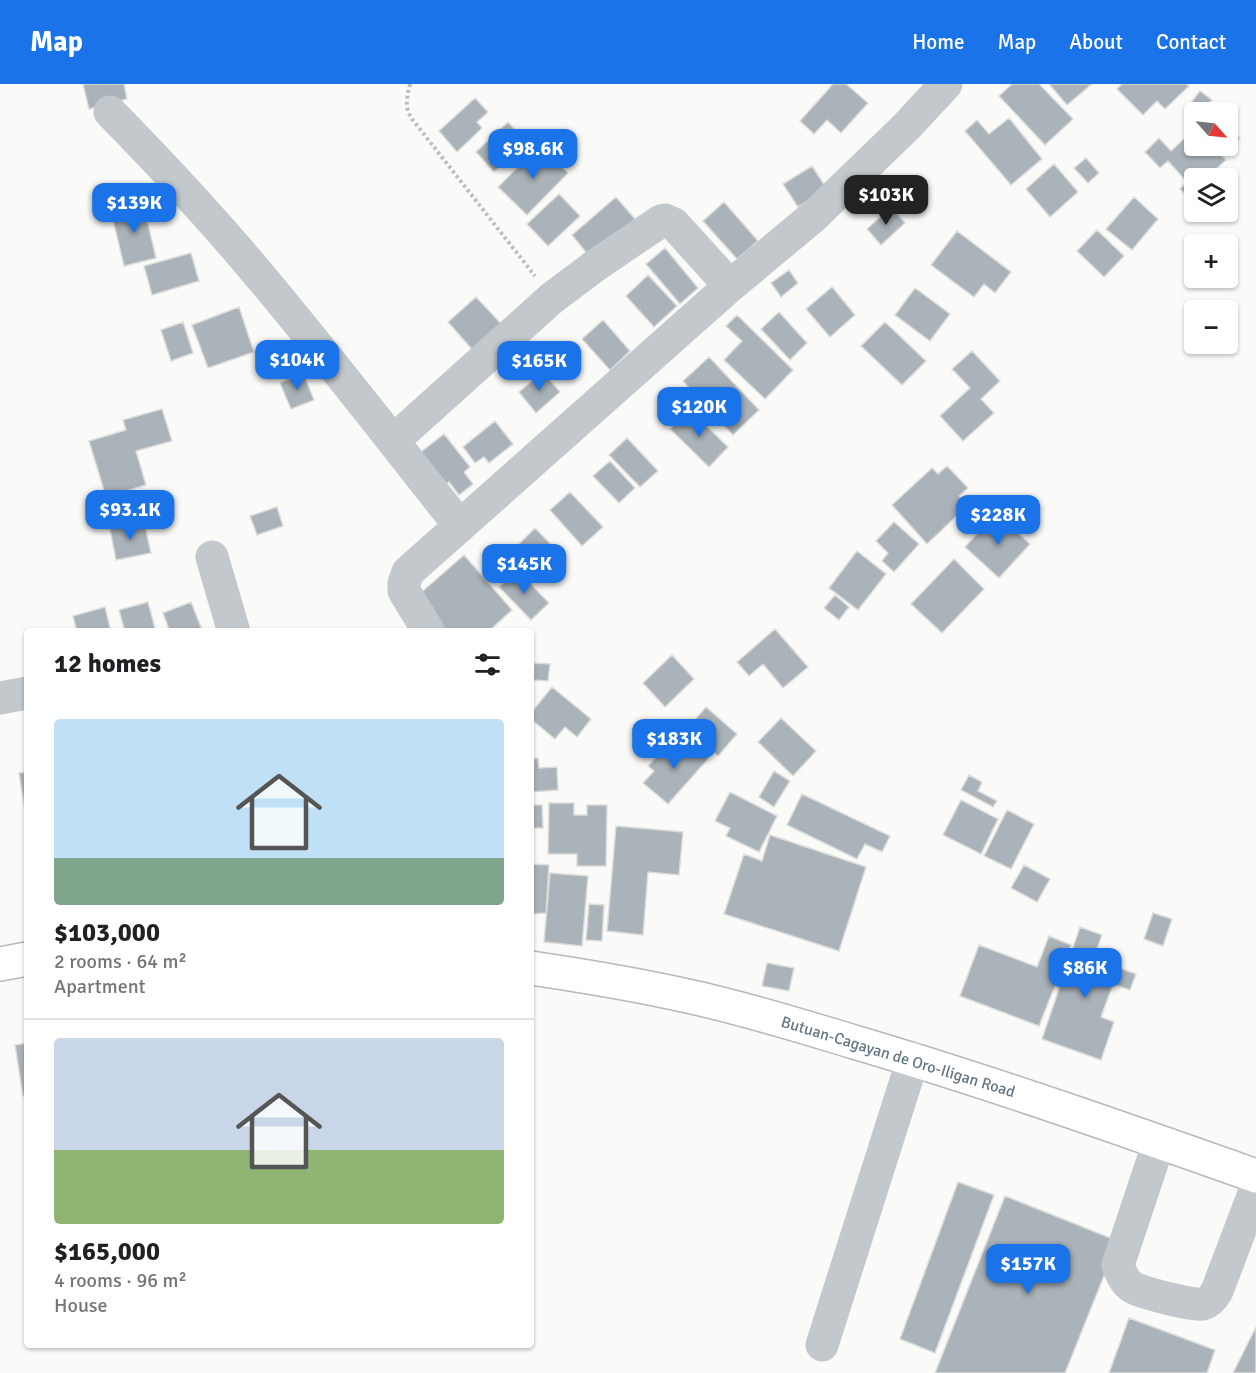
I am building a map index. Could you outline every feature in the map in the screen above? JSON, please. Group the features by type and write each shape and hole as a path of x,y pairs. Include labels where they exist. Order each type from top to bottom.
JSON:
{"highway":[{"path":"0,964 24,960"},
{"name":"Butuan-Cagayan de Oro-Iligan Road","path":"534,968 694,997 799,1025 1029,1097 1256,1176"}],"street":[{"path":"427,628 404,591 408,572 730,286 814,216 906,128 946,84"},
{"path":"110,112 157,159 248,262 460,526"},
{"path":"393,441 552,298 661,220 674,225 730,286"},
{"path":"212,557 233,628"},
{"path":"0,698 24,694"},
{"path":"822,1346 913,1059"},
{"path":"1159,1142 1118,1265 1123,1277 1132,1287 1185,1303 1204,1304 1210,1300 1217,1291 1256,1188"}],"path":[{"path":"410,84 406,106 411,119 552,298"}],"building":[{"path":"83,84 124,84 127,99 89,109"},
{"path":"833,84 846,84 868,103 841,133 827,120 814,134 800,121"},
{"path":"1012,84 1039,84 1073,119 1045,145 999,96"},
{"path":"1049,84 1092,84 1067,105"},
{"path":"1122,84 1186,84 1189,86 1165,109 1157,101 1143,115 1117,89"},
{"path":"1200,91 1212,100 1210,102 1192,102"},
{"path":"475,98 488,112 477,122 482,128 457,152 439,131"},
{"path":"1009,118 1042,159 1011,185 965,131 977,120 989,134"},
{"path":"508,122 526,142 494,172 476,152"},
{"path":"1159,138 1171,151 1184,139 1184,156 1222,156 1226,160 1217,168 1184,168 1184,179 1168,161 1160,168 1145,152"},
{"path":"540,145 568,173 527,215 498,187"},
{"path":"1086,158 1099,173 1088,183 1074,168"},
{"path":"1054,164 1078,192 1050,217 1026,189"},
{"path":"812,166 827,189 798,207 783,184"},
{"path":"559,194 580,216 548,246 527,224"},
{"path":"616,197 635,219 590,257 572,235"},
{"path":"1134,197 1158,219 1132,250 1106,229"},
{"path":"724,202 758,241 737,259 703,221"},
{"path":"143,203 156,258 124,266 111,211"},
{"path":"891,207 905,223 881,245 867,229"},
{"path":"1097,230 1124,256 1104,277 1077,251"},
{"path":"957,231 1011,272 995,293 984,284 974,297 931,265"},
{"path":"665,248 698,288 680,304 646,264"},
{"path":"191,253 199,281 152,295 144,266"},
{"path":"789,270 798,283 781,297 771,283"},
{"path":"648,275 677,306 654,327 626,296"},
{"path":"832,287 855,315 830,337 806,309"},
{"path":"915,288 950,314 930,341 895,315"},
{"path":"476,297 506,329 477,355 448,322"},
{"path":"239,307 254,352 208,368 192,325"},
{"path":"779,312 807,343 790,360 761,329"},
{"path":"737,315 793,370 765,399 724,360 742,341 726,326"},
{"path":"603,320 630,351 610,370 582,339"},
{"path":"183,322 193,353 171,361 161,330"},
{"path":"885,322 926,361 902,385 861,346"},
{"path":"972,351 1000,381 981,399 994,413 963,441 940,416 970,388 952,369"},
{"path":"709,357 759,410 733,435 683,381"},
{"path":"543,372 560,392 536,413 519,392"},
{"path":"303,373 314,400 291,409 280,383"},
{"path":"162,409 172,441 136,451 146,485 106,497 89,441 126,430 123,420"},
{"path":"689,409 728,447 709,467 670,429"},
{"path":"495,421 513,444 489,463 484,457 475,463 463,447"},
{"path":"444,434 470,467 464,472 473,484 459,495 449,482 439,489 421,452"},
{"path":"627,438 658,471 640,487 609,455"},
{"path":"610,461 635,488 619,503 593,476"},
{"path":"947,466 968,488 959,496 968,505 927,544 892,505 932,468 938,474"},
{"path":"570,492 603,527 582,546 550,510"},
{"path":"277,507 283,526 257,535 250,516"},
{"path":"996,513 1030,544 999,578 965,547"},
{"path":"144,522 151,553 116,560 110,529"},
{"path":"894,522 919,544 894,572 882,561 888,553 876,541"},
{"path":"535,528 566,560 547,578 517,546"},
{"path":"857,551 886,574 858,610 829,588"},
{"path":"464,555 512,610 492,628 443,628 416,597"},
{"path":"954,559 984,589 942,633 911,604"},
{"path":"517,570 549,603 531,620 499,587"},
{"path":"835,595 849,607 839,620 824,608"},
{"path":"148,602 155,628 124,628 119,610"},
{"path":"191,602 201,628 169,628 163,613"},
{"path":"105,607 110,628 76,628 73,616"},
{"path":"775,629 808,667 783,688 763,664 749,676 737,662"},
{"path":"672,655 694,679 665,707 643,683"},
{"path":"534,663 550,664 548,681 534,680"},
{"path":"552,687 591,719 577,737 565,727 555,739 534,722 534,709"},
{"path":"706,707 737,734 718,756 687,729"},
{"path":"781,718 816,751 793,776 758,742"},
{"path":"687,741 708,759 668,804 643,783 654,771 648,766 669,743 678,751"},
{"path":"538,758 539,768 557,767 558,790 534,792 534,759"},
{"path":"774,771 790,781 774,807 759,797"},
{"path":"24,772 24,804 19,773"},
{"path":"969,775 982,782 978,791 997,801 993,807 961,790"},
{"path":"730,792 777,816 759,852 726,836 730,828 715,821"},
{"path":"802,794 890,836 882,852 865,844 857,859 787,825"},
{"path":"961,800 998,819 981,854 943,835"},
{"path":"549,803 574,803 574,815 587,815 587,805 607,805 606,866 577,866 577,854 548,854"},
{"path":"534,805 542,805 543,828 534,828"},
{"path":"1007,810 1034,824 1011,869 984,856"},
{"path":"616,826 683,832 679,875 648,872 643,935 607,931"},
{"path":"770,835 866,867 839,951 724,914 744,854 762,861"},
{"path":"534,864 549,865 546,913 534,914"},
{"path":"1024,865 1050,879 1037,902 1011,888"},
{"path":"550,873 588,876 582,946 544,942"},
{"path":"589,904 604,905 602,941 586,940"},
{"path":"1153,913 1172,919 1163,946 1144,939"},
{"path":"1080,927 1102,935 1093,959 1136,974 1130,990 1113,984 1101,1017 1114,1022 1101,1060 1042,1039"},
{"path":"1049,936 1071,945 1039,1026 960,996 979,945 1037,967"},
{"path":"767,963 794,968 789,991 762,986"},
{"path":"24,1044 24,1096 23,1096 15,1045"},
{"path":"958,1182 994,1195 935,1353 900,1339"},
{"path":"1005,1196 1118,1241 1065,1373 935,1373"},
{"path":"1129,1318 1215,1350 1207,1373 1109,1373"},
{"path":"1256,1327 1256,1373 1233,1373"}]}
